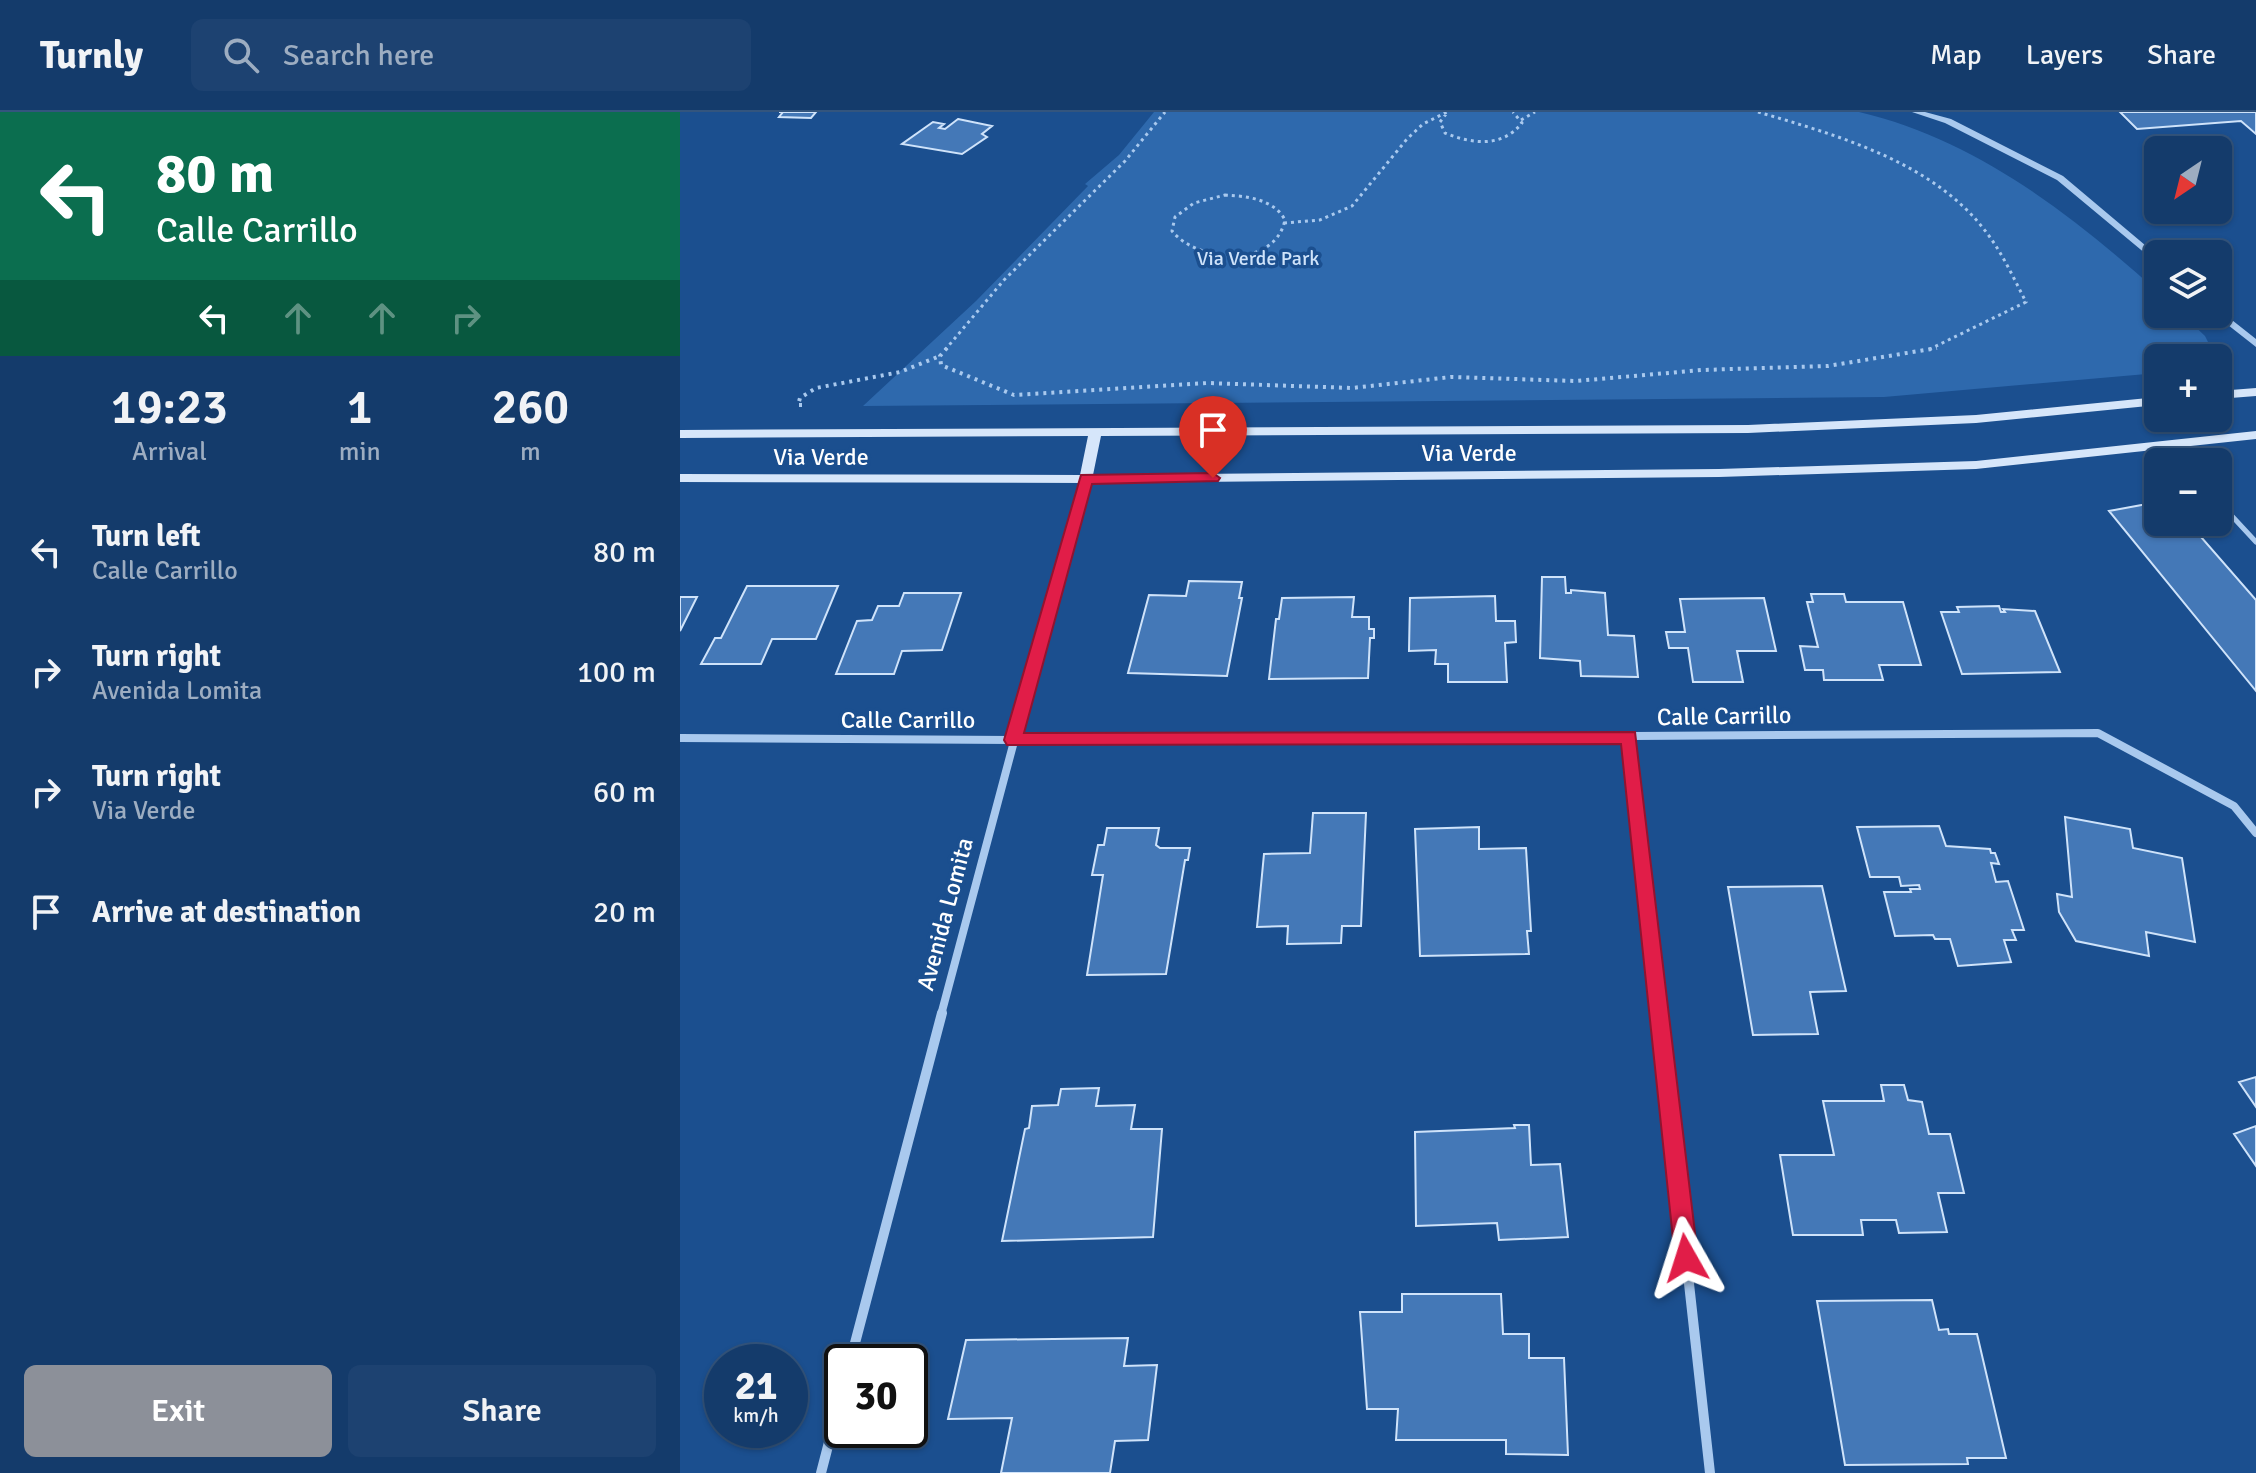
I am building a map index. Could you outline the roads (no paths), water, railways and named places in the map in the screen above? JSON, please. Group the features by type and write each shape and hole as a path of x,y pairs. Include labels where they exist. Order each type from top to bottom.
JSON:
{"main road":[{"path":"2232,394 2256,392"},
{"name":"Via Verde","path":"680,434 1748,429 1976,419 2144,402"},
{"path":"1086,479 1095,434"},
{"name":"Via Verde","path":"680,478 1086,479 1734,473 1976,465 2256,435"}],"street":[{"path":"1916,112 1948,121 2060,178 2144,249"},
{"path":"2232,324 2256,344"},
{"name":"Avenida Lomita","path":"855,1344 1013,740 1086,479"},
{"name":"Calle Carrillo","path":"680,738 1013,740 2098,733 2234,806 2256,833"},
{"path":"1629,737 1710,1473"},
{"path":"821,1473 827,1448"}],"lane":[{"path":"2167,445 2170,448"},
{"path":"2232,516 2256,542"}],"park label":[{"name":"Via Verde Park","path":"1258,258"}]}
